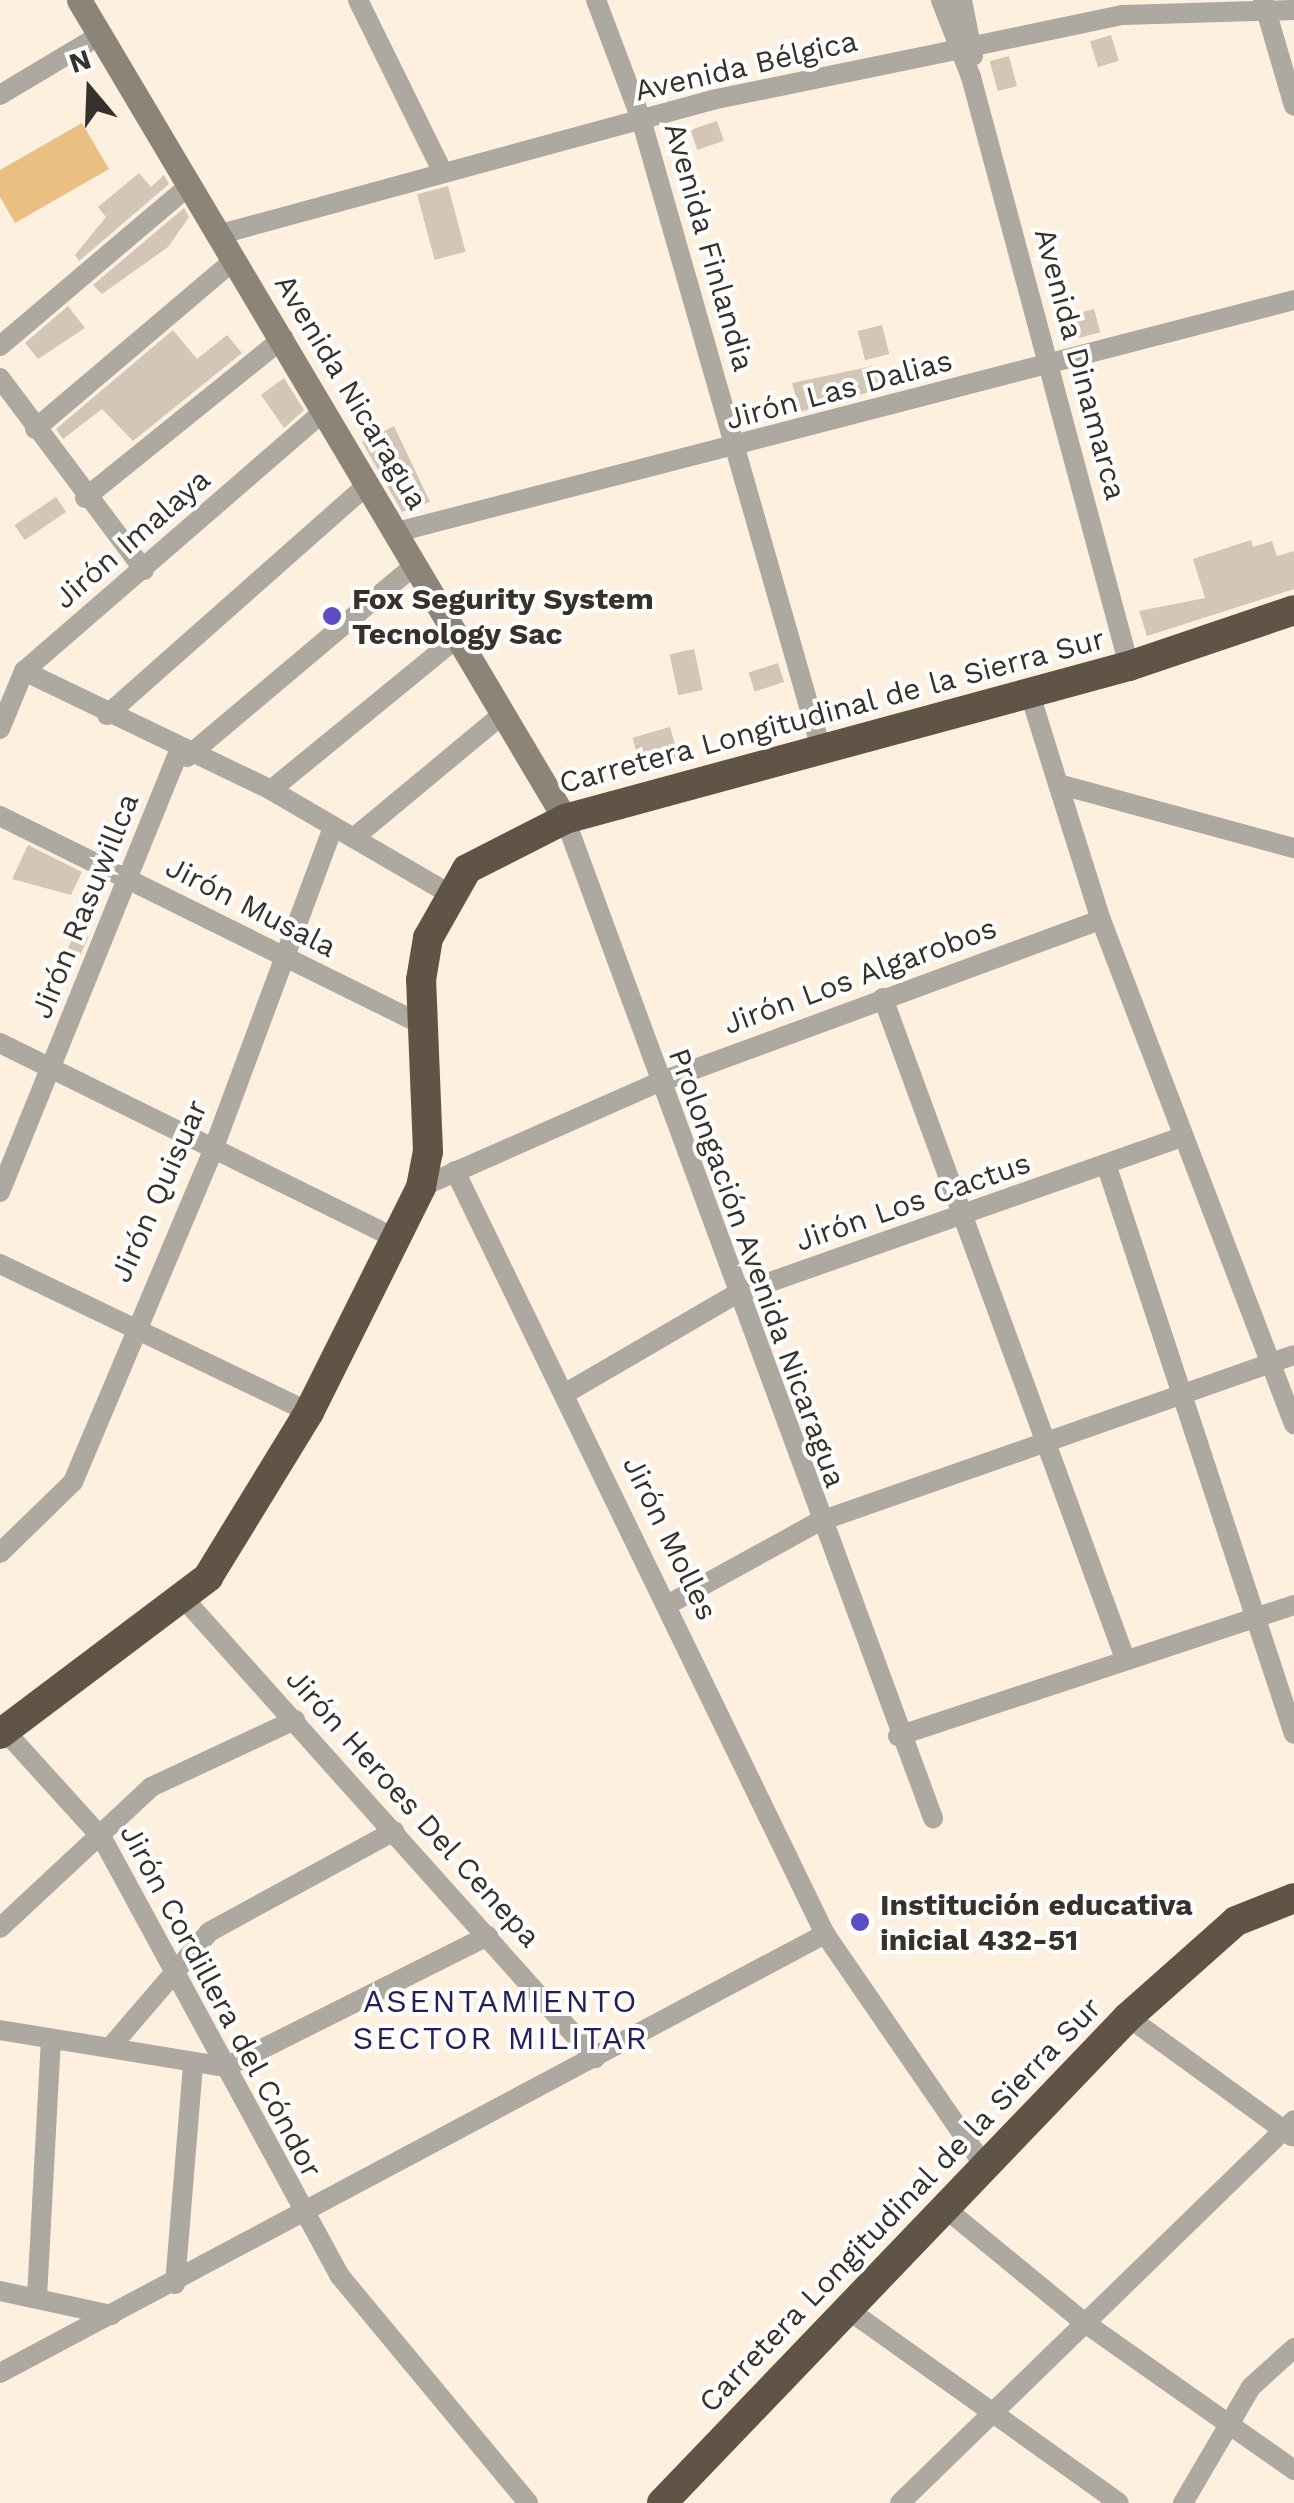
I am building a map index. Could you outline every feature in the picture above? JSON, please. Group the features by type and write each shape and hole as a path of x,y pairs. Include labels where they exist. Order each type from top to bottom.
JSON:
{"highway":[{"name":"Carretera Longitudinal de la Sierra Sur","path":"2,1732 185,1600 224,1556 308,1412 420,1187 428,1152 421,1024 428,938 448,894 467,869 565,819 820,745 1129,666 1294,610"},
{"name":"Carretera Longitudinal de la Sierra Sur","path":"662,2503 850,2312 984,2164 1128,2017 1236,1922 1294,1898"}],"street":[{"name":"Avenida Nicaragua","path":"79,0 222,234 565,819"},
{"path":"358,0 442,171"},
{"name":"Avenida Finlandia","path":"596,0 642,119 820,745"},
{"name":"Avenida Dinamarca","path":"941,0 965,48"},
{"name":"Avenida Dinamarca","path":"962,0 971,77 1129,666"},
{"path":"1264,4 1294,106"},
{"name":"Avenida Bélgica","path":"222,234 642,119 965,48 1123,16 1264,4 1294,10"},
{"path":"0,96 102,34"},
{"path":"0,346 191,184"},
{"path":"36,429 234,260"},
{"name":"Jirón Las Dalias","path":"397,532 736,448 1294,300"},
{"path":"84,498 283,338"},
{"path":"0,378 84,498 144,570"},
{"name":"Jirón Imalaya","path":"0,730 24,671 325,410"},
{"path":"107,714 368,484"},
{"path":"183,754 416,564"},
{"path":"271,790 458,638"},
{"path":"24,671 183,754 271,790 333,827 356,836 448,894"},
{"path":"1029,691 1101,920 1294,1424"},
{"path":"356,836 503,714"},
{"name":"Jirón Rasuwillca","path":"0,1192 183,754"},
{"path":"1058,784 1294,848"},
{"name":"Jirón Musala","path":"0,816 421,1024"},
{"name":"Prolongación Avenida Nicaragua","path":"565,819 818,1522 932,1818"},
{"name":"Jirón Quisuar","path":"0,1552 73,1482 131,1329 212,1150 333,827"},
{"name":"Jirón Los Algarobos","path":"420,1187 657,1083 1101,920"},
{"path":"883,998 957,1221 1048,1442 1124,1656"},
{"path":"0,1044 396,1240"},
{"name":"Jirón Los Cactus","path":"566,1393 736,1294 957,1221 1182,1137"},
{"path":"1106,1164 1294,1734"},
{"name":"Jirón Molles","path":"455,1172 669,1604 826,1934 984,2164"},
{"path":"0,1264 308,1412"},
{"path":"669,1604 818,1522 1294,1355"},
{"name":"Jirón Heroes Del Cenepa","path":"185,1600 595,2058"},
{"path":"898,1736 1124,1656 1294,1604"},
{"path":"0,1928 102,1838 151,1787 295,1720"},
{"name":"Jirón Cordillera del Cóndor","path":"2,1732 102,1838 302,2214 340,2275 528,2503"},
{"path":"114,2043 172,1974 250,1905 394,1831"},
{"path":"0,2373 175,2284 826,1934"},
{"path":"0,2030 50,2039 114,2043 193,2067 226,2067 488,1936"},
{"path":"900,2503 1290,2129 1128,2017"},
{"path":"37,2297 50,2039"},
{"path":"175,2284 193,2067"},
{"path":"946,2209 1086,2323 1294,2470"},
{"path":"0,2290 111,2316"},
{"path":"850,2312 1118,2503"},
{"path":"1183,2503 1234,2425 1252,2387 1294,2348"}],"shaded area":[{"path":"82,123 109,169 15,223 0,197 0,170"}],"building":[{"path":"1111,35 1119,61 1098,67 1090,41"},
{"path":"1009,56 1017,86 998,91 990,61"},
{"path":"717,121 724,141 697,150 691,130"},
{"path":"139,173 151,187 164,175 169,184 79,261 75,255 106,217 98,207"},
{"path":"448,186 466,252 435,260 417,194"},
{"path":"184,208 189,217 168,247 102,294 93,285"},
{"path":"68,306 85,328 38,359 25,343"},
{"path":"1094,309 1100,332 1070,340 1064,317"},
{"path":"882,325 889,354 865,360 858,331"},
{"path":"173,330 197,359 227,335 242,353 133,441 102,409 63,439 56,429"},
{"path":"873,366 880,389 800,412 792,383"},
{"path":"284,378 304,410 284,428 261,395"},
{"path":"394,426 430,502 402,512 362,442"},
{"path":"56,497 66,512 25,540 15,525"},
{"path":"1251,540 1253,547 1272,541 1277,556 1294,551 1294,589 1147,636 1139,611 1205,598 1193,559"},
{"path":"694,649 703,690 678,695 670,654"},
{"path":"778,663 784,682 755,692 749,673"},
{"path":"670,727 679,759 642,769 633,738"},
{"path":"28,845 82,872 71,895 12,879"},
{"path":"76,931 89,937 80,956 67,950"}],"place":[{"name":"Fox Segurity System Tecnology Sac","path":"332,616"},
{"name":"Institución educativa inicial 432-51","path":"860,1922"}],"district":[{"name":"ASENTAMIENTO SECTOR MILITAR","path":"501,2020"}]}
